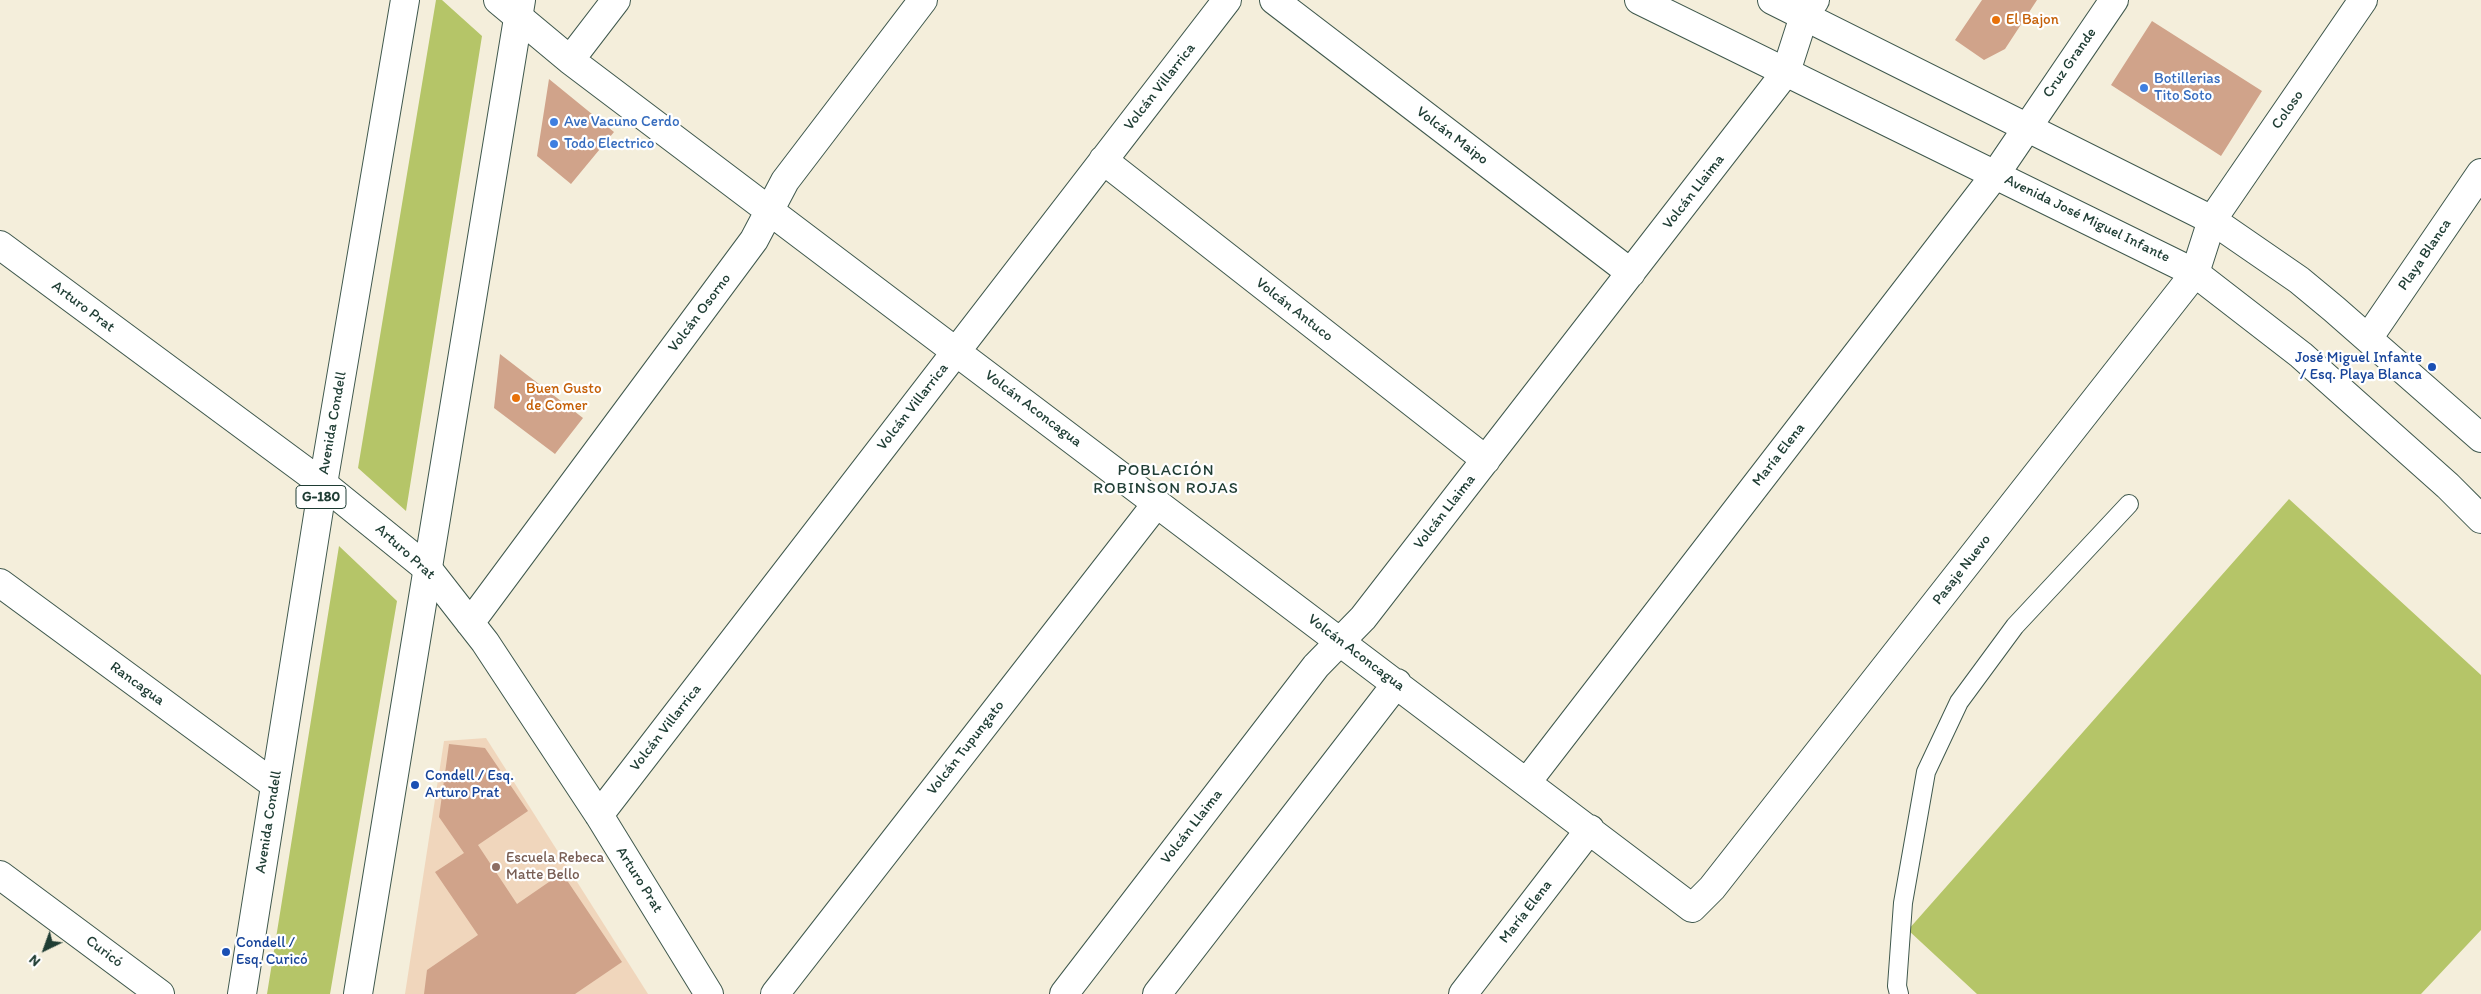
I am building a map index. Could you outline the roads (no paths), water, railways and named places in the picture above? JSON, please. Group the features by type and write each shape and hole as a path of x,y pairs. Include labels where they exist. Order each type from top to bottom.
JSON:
{"street":[{"name":"Avenida Condell","path":"242,994 323,484 405,0"},
{"name":"Volcán Aconcagua","path":"498,0 519,9 570,60 1397,683 1692,908"},
{"path":"570,60 616,0"},
{"name":"Volcán Osorno","path":"470,622 754,240 785,181 923,0"},
{"name":"Volcán Villarrica","path":"599,815 1227,0"},
{"name":"Volcán Maipo","path":"1274,0 1631,273"},
{"name":"Avenida José Miguel Infante","path":"1639,0 2195,273 2301,355 2448,486 2481,519"},
{"path":"1772,0 1809,8 2027,125 2212,220 2299,280 2369,337 2481,438"},
{"name":"Cruz Grande","path":"2027,125 2114,0"},
{"name":"Coloso","path":"2212,220 2363,0"},
{"name":"Volcán Llaima","path":"1064,994 1316,666 1363,618 1786,72 1809,8"},
{"path":"358,994 519,9"},
{"name":"María Elena","path":"1527,782 1996,174 2027,125"},
{"name":"Volcán Antuco","path":"1103,160 1486,460"},
{"name":"Playa Blanca","path":"2369,337 2481,174"},
{"name":"Pasaje Nuevo","path":"1692,908 1712,888 2195,273 2212,220"},
{"name":"Arturo Prat","path":"0,245 323,484 428,569 470,622 599,815 709,994"},
{"name":"Volcán Tupungato","path":"775,994 1157,503"},
{"name":"Rancagua","path":"0,584 274,785"},
{"path":"1157,994 1397,683"},
{"name":"María Elena","path":"1463,994 1590,829"},
{"name":"Curicó","path":"0,875 160,994"}],"lane":[{"path":"1899,994 1897,986 1903,903 1926,772 1938,746 1959,702 2015,626 2129,504"}],"place":[{"name":"El Bajon","path":"1996,20"},
{"name":"Botillerias Tito Soto","path":"2144,88"},
{"name":"Ave Vacuno Cerdo","path":"554,122"},
{"name":"Todo Electrico","path":"554,144"},
{"name":"José Miguel Infante / Esq. Playa Blanca","path":"2432,367"},
{"name":"Buen Gusto de Comer","path":"516,398"},
{"name":"Condell / Esq. Arturo Prat","path":"415,785"},
{"name":"Escuela Rebeca Matte Bello","path":"496,867"},
{"name":"Condell / Esq. Curicó","path":"226,952"}],"district":[{"name":"POBLACIÓN ROBINSON ROJAS","path":"1166,480"}]}
